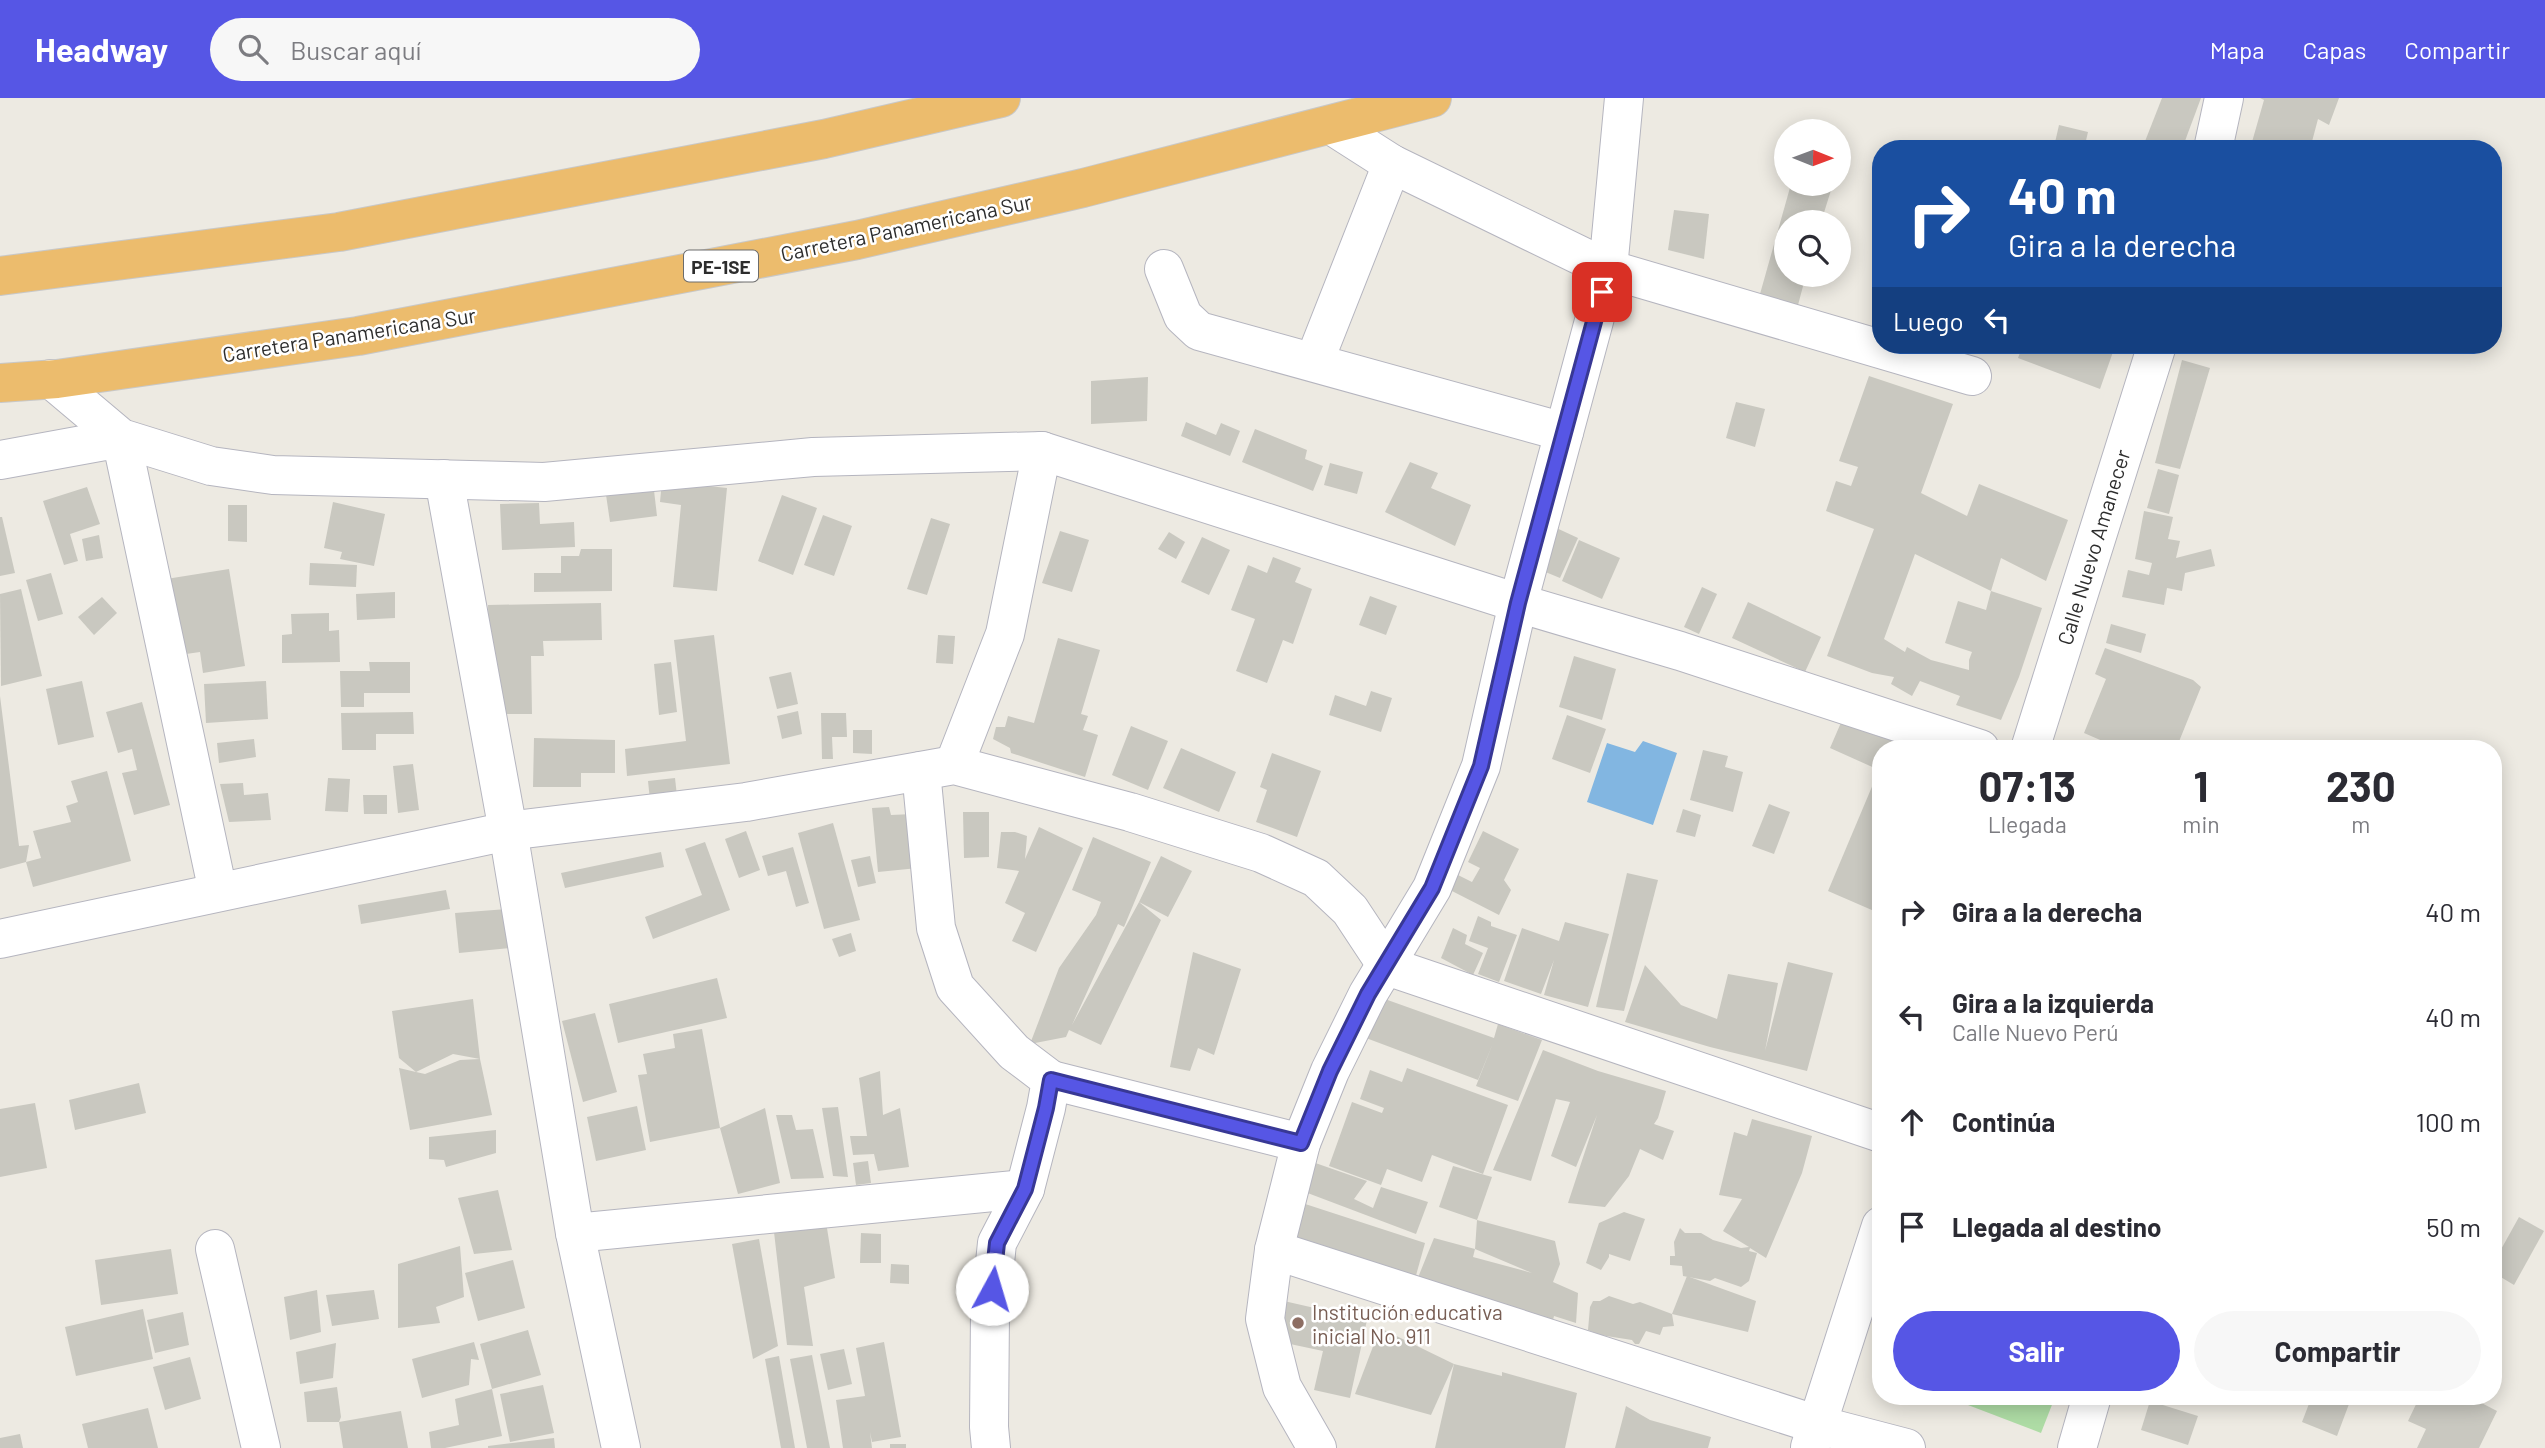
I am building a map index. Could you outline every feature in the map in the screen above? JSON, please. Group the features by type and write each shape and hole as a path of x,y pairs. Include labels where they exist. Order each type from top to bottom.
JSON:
{"highway":[{"path":"0,276 339,232 824,139 1001,98"},
{"name":"Carretera Panamericana Sur","path":"0,383 51,379 359,336 857,240 1083,188 1432,98"}],"street":[{"path":"1317,1448 1282,1387 1265,1319 1274,1250 1301,1143 1330,1071 1368,994 1432,888 1481,766 1518,603 1608,269 1624,98"},
{"path":"2215,140 2224,98"},
{"path":"1331,125 1392,164 1608,269 1872,347"},
{"path":"1314,362 1392,164"},
{"path":"1164,269 1183,317 1199,331 1564,432"},
{"path":"1897,354 1972,376"},
{"name":"Calle Nuevo Amanecer","path":"2033,740 2154,354"},
{"path":"51,379 121,438 212,466 273,475 544,482 813,457 1042,451 1518,603 1680,651 1952,740"},
{"path":"0,460 121,438"},
{"path":"121,438 218,892"},
{"path":"1042,451 1005,634 937,768 936,928 955,987 1014,1052 1051,1080 1301,1143"},
{"path":"444,479 508,831 576,1233 621,1448"},
{"path":"0,939 508,831 746,802 937,768 1130,812 1261,853 1316,878 1350,910 1387,965 1872,1130"},
{"path":"991,1448 990,1312 997,1243 1025,1189 1051,1080"},
{"path":"576,1233 1025,1189"},
{"path":"215,1249 261,1448"},
{"path":"1274,1250 1814,1436 1906,1448"},
{"path":"1814,1436 1872,1254"},
{"path":"2077,1448 2089,1405"}],"green space":[{"path":"1968,1405 2052,1405 2041,1433"}],"water":[{"path":"1643,741 1677,753 1653,825 1587,802 1607,743 1635,752"}],"building":[{"path":"2162,98 2201,98 2185,140 2146,140"},
{"path":"2260,98 2339,98 2329,125 2318,119 2312,140 2253,140 2264,100"},
{"path":"2059,125 2088,132 2086,140 2056,140"},
{"path":"1788,196 1829,196 1825,210 1784,210"},
{"path":"1674,210 1709,214 1704,259 1668,250"},
{"path":"1774,244 1774,287 1803,287 1798,305 1760,294"},
{"path":"2020,354 2112,354 2100,389 2018,358"},
{"path":"2182,360 2210,368 2180,469 2155,463"},
{"path":"1869,376 1953,404 1921,493 1967,516 1979,484 2068,520 2046,581 2001,558 1991,591 2042,608 2019,677 2001,720 1956,705 1960,696 1920,681 1912,696 1891,684 1894,677 1872,673 1827,656 1874,529 1826,511 1836,481 1851,486 1858,467 1839,461","holes":["1915,554 1991,591 1986,610 1958,601 1945,643 1972,652 1969,670 1931,660 1907,647 1905,652 1884,639"]},
{"path":"1148,377 1147,421 1091,424 1091,381"},
{"path":"1736,402 1765,409 1755,447 1726,438"},
{"path":"1186,422 1216,435 1221,423 1240,431 1230,456 1181,436"},
{"path":"1255,429 1307,450 1305,459 1323,466 1313,491 1242,462"},
{"path":"1410,462 1438,473 1431,488 1471,505 1455,546 1385,512"},
{"path":"1330,463 1363,472 1357,494 1324,485"},
{"path":"2158,469 2179,475 2169,514 2147,508"},
{"path":"662,481 727,488 717,591 673,587 681,505 660,502"},
{"path":"653,482 657,516 610,522 605,488"},
{"path":"87,487 100,524 70,534 78,561 64,565 43,501"},
{"path":"782,495 817,508 793,575 758,561"},
{"path":"333,502 385,514 374,566 340,559 342,552 324,548"},
{"path":"539,503 540,524 574,522 575,547 502,550 500,504"},
{"path":"228,505 247,505 247,542 228,541"},
{"path":"2144,511 2173,517 2168,539 2180,541 2176,558 2211,549 2215,566 2185,573 2182,591 2167,588 2164,605 2122,597 2128,570 2149,575 2152,563 2135,559"},
{"path":"823,515 852,526 834,576 804,565"},
{"path":"0,517 15,573 0,576"},
{"path":"931,518 950,524 927,595 907,589"},
{"path":"1550,525 1578,538 1560,578 1531,566"},
{"path":"1060,531 1089,540 1072,592 1042,583"},
{"path":"1169,532 1185,542 1176,559 1158,549"},
{"path":"99,535 103,558 86,561 82,539"},
{"path":"1202,537 1230,550 1209,595 1181,582"},
{"path":"1579,540 1620,558 1602,599 1562,581"},
{"path":"581,549 612,549 612,591 534,592 534,573 561,573 561,556 579,556"},
{"path":"1273,557 1301,568 1295,582 1312,589 1293,644 1283,640 1267,683 1236,671 1255,619 1231,610 1248,565 1267,573"},
{"path":"310,563 357,565 356,587 309,585"},
{"path":"229,569 245,666 203,673 200,652 172,656 160,580"},
{"path":"51,573 63,614 38,621 26,580"},
{"path":"1702,587 1717,594 1699,634 1684,627"},
{"path":"21,589 42,676 1,686 0,594"},
{"path":"395,592 395,618 357,620 356,594"},
{"path":"1370,596 1397,606 1386,635 1359,625"},
{"path":"102,597 117,613 94,635 78,617"},
{"path":"1748,602 1821,637 1805,672 1732,638"},
{"path":"601,603 602,640 543,641 544,656 531,656 532,714 491,714 488,605"},
{"path":"329,613 329,631 339,630 340,662 282,663 282,635 292,634 291,614"},
{"path":"2111,624 2146,634 2141,653 2106,643"},
{"path":"714,635 730,764 627,776 625,749 686,741 674,640"},
{"path":"938,635 955,636 953,664 936,663"},
{"path":"1058,638 1100,650 1081,714 1088,716 1083,730 1098,735 1085,777 1011,753 1010,748 993,739 996,727 1005,727 1008,716 1034,723"},
{"path":"2105,648 2193,680 2201,687 2180,740 2100,740 2084,733 2106,679 2095,674"},
{"path":"1574,656 1616,669 1602,720 1559,707"},
{"path":"369,662 410,662 410,693 364,693 364,707 341,707 340,671 370,671"},
{"path":"671,662 677,712 659,715 654,664"},
{"path":"791,672 798,704 777,709 769,677"},
{"path":"82,681 94,737 58,745 46,689"},
{"path":"266,681 268,719 206,723 204,684"},
{"path":"1371,691 1392,698 1381,732 1329,715 1335,695 1366,706"},
{"path":"0,696 19,846 29,845 26,862 0,869"},
{"path":"142,702 170,805 134,815 122,773 137,770 132,749 118,753 106,712"},
{"path":"798,711 802,734 782,739 777,716"},
{"path":"413,712 414,734 376,734 376,750 342,750 341,713"},
{"path":"821,713 846,713 847,737 832,737 833,759 822,759"},
{"path":"1567,715 1606,729 1590,773 1552,759"},
{"path":"1843,718 1892,740 1872,740 1872,767 1830,748"},
{"path":"1131,726 1168,741 1148,790 1112,775"},
{"path":"853,730 872,730 872,754 853,753"},
{"path":"534,738 615,740 615,773 581,773 581,787 533,787"},
{"path":"254,739 256,757 219,763 217,743"},
{"path":"1181,748 1236,772 1219,812 1163,788"},
{"path":"1703,750 1728,756 1725,767 1743,772 1733,812 1690,800"},
{"path":"1272,753 1321,771 1297,837 1256,822 1267,790 1260,787"},
{"path":"413,764 419,810 398,813 393,766"},
{"path":"107,771 131,861 33,887 26,862 41,858 33,831 71,822 66,806 78,802 71,781"},
{"path":"328,778 350,779 348,812 325,811"},
{"path":"675,778 677,796 650,800 648,781"},
{"path":"243,783 244,795 268,793 271,820 229,822 220,784"},
{"path":"1872,787 1872,910 1828,891"},
{"path":"363,795 387,795 387,814 364,814"},
{"path":"1769,804 1790,812 1774,854 1752,846"},
{"path":"889,807 891,815 913,814 918,868 878,872 872,808"},
{"path":"1683,809 1701,815 1695,837 1676,832"},
{"path":"963,812 989,812 989,857 964,858"},
{"path":"833,823 860,920 824,929 798,833"},
{"path":"1039,827 1083,848 1036,952 1012,941 1025,913 1005,903 1019,871 997,868 1001,832 1015,832 1027,836 1025,859"},
{"path":"746,831 760,870 739,878 725,839"},
{"path":"1483,831 1519,849 1504,880 1511,890 1499,915 1450,890 1458,875 1472,882 1480,868 1468,862"},
{"path":"1093,837 1151,862 1124,927 1118,924 1072,1025 1139,902 1161,920 1101,1045 1069,1030 1066,1037 1030,1044 1059,968 1096,915 1101,902 1072,890"},
{"path":"705,842 730,910 653,939 645,917 702,895 685,849"},
{"path":"793,847 809,903 796,907 786,871 768,876 762,856"},
{"path":"661,852 664,867 565,888 561,873"},
{"path":"870,856 876,883 858,887 851,860"},
{"path":"1161,856 1192,871 1168,917 1139,902"},
{"path":"1627,873 1658,880 1624,1011 1596,1007"},
{"path":"446,890 450,909 361,924 358,905"},
{"path":"507,909 511,948 459,953 455,913"},
{"path":"1478,916 1491,922 1491,926 1517,935 1499,982 1478,974 1488,948 1469,941"},
{"path":"1565,922 1609,934 1588,1007 1544,995 1554,960 1541,994 1504,981 1522,928 1559,941"},
{"path":"1453,928 1467,935 1465,944 1483,953 1473,975 1441,958"},
{"path":"851,933 856,951 839,957 832,939"},
{"path":"1193,952 1241,969 1214,1055 1198,1048 1190,1071 1170,1067"},
{"path":"1788,962 1833,973 1807,1071 1625,1022 1645,965 1681,1005 1717,1019 1728,974 1778,983 1765,1051"},
{"path":"717,978 727,1018 618,1043 609,1004"},
{"path":"1382,998 1494,1038 1498,1024 1542,1040 1518,1101 1476,1086 1493,1043 1478,1080 1358,1035"},
{"path":"473,999 480,1059 453,1054 416,1072 399,1058 392,1011"},
{"path":"595,1013 617,1092 583,1102 562,1021"},
{"path":"702,1029 720,1128 650,1142 638,1075 647,1074 643,1054 675,1048 673,1034"},
{"path":"1543,1050 1598,1071 1666,1091 1654,1124 1674,1131 1663,1160 1640,1149 1629,1176 1605,1207 1568,1203 1597,1115 1576,1167 1551,1156 1570,1102 1556,1099 1531,1181 1493,1170"},
{"path":"480,1059 492,1115 410,1130 399,1068 425,1074 460,1060"},
{"path":"1407,1068 1508,1105 1483,1174 1432,1155 1422,1182 1387,1169 1381,1185 1329,1166 1352,1102 1382,1113 1384,1108 1360,1099 1370,1070 1402,1082"},
{"path":"880,1071 883,1115 900,1108 909,1167 878,1171 874,1154 853,1155 850,1136 867,1136 859,1078"},
{"path":"139,1083 146,1113 75,1130 69,1100"},
{"path":"35,1103 47,1168 0,1177 0,1109"},
{"path":"637,1106 646,1150 596,1161 587,1117"},
{"path":"838,1107 848,1177 833,1176 822,1108"},
{"path":"765,1108 780,1183 738,1194 720,1128"},
{"path":"776,1115 792,1115 796,1130 813,1129 824,1178 791,1179"},
{"path":"1752,1119 1812,1136 1802,1173 1766,1258 1750,1248 1749,1251 1757,1253 1749,1281 1741,1287 1715,1278 1710,1281 1683,1276 1682,1266 1670,1265 1670,1256 1675,1256 1674,1242 1680,1228 1685,1233 1701,1233 1713,1240 1741,1248 1749,1247 1723,1231 1742,1199 1719,1195 1734,1132 1747,1136"},
{"path":"496,1130 496,1153 446,1167 444,1160 429,1159 429,1137"},
{"path":"1301,1158 1367,1181 1354,1199 1373,1208 1381,1187 1428,1202 1416,1234 1297,1189"},
{"path":"868,1161 871,1183 856,1185 853,1163"},
{"path":"1453,1166 1492,1177 1477,1220 1439,1207"},
{"path":"498,1190 512,1250 474,1254 458,1198"},
{"path":"1296,1201 1425,1243 1415,1279 1279,1235"},
{"path":"1624,1212 1645,1219 1630,1261 1609,1254 1601,1270 1586,1263 1599,1223"},
{"path":"2519,1217 2544,1231 2514,1285 2502,1278 2502,1248"},
{"path":"1477,1220 1555,1241 1560,1264 1553,1282 1578,1293 1576,1323 1554,1316 1552,1324 1417,1280 1434,1238 1475,1249","holes":["1475,1249 1532,1273 1473,1257"]},
{"path":"826,1222 835,1278 804,1287 813,1346 787,1345 774,1232"},
{"path":"861,1233 881,1234 881,1263 860,1263"},
{"path":"759,1239 778,1346 753,1359 732,1244"},
{"path":"460,1246 464,1297 436,1307 440,1323 398,1328 398,1264"},
{"path":"171,1249 178,1294 101,1305 95,1260"},
{"path":"513,1260 525,1308 478,1321 465,1273"},
{"path":"891,1264 909,1265 909,1284 890,1283"},
{"path":"1687,1276 1756,1301 1748,1332 1672,1314"},
{"path":"317,1290 321,1332 290,1340 284,1297"},
{"path":"374,1290 379,1319 332,1326 326,1295"},
{"path":"1609,1296 1633,1304 1640,1302 1672,1314 1674,1326 1663,1327 1660,1335 1646,1331 1639,1344 1588,1330 1593,1301"},
{"path":"1284,1301 1367,1320 1350,1398 1314,1390 1323,1351 1276,1341"},
{"path":"143,1309 153,1359 76,1376 65,1327"},
{"path":"183,1312 189,1345 155,1353 147,1320"},
{"path":"1380,1328 1454,1364 1431,1415 1355,1394"},
{"path":"528,1330 541,1375 492,1389 480,1344"},
{"path":"474,1342 479,1360 471,1359 469,1385 422,1398 412,1359"},
{"path":"884,1342 901,1437 872,1442 870,1432 872,1448 843,1448 836,1400 865,1396 856,1348"},
{"path":"336,1343 333,1378 300,1384 296,1352"},
{"path":"844,1349 852,1384 828,1390 820,1354"},
{"path":"812,1355 830,1448 807,1448 790,1359"},
{"path":"779,1356 795,1448 781,1448 765,1359"},
{"path":"190,1357 201,1399 165,1410 153,1367"},
{"path":"1454,1364 1502,1376 1502,1372 1577,1393 1565,1448 1435,1448"},
{"path":"543,1385 554,1433 510,1442 500,1394"},
{"path":"337,1387 341,1417 339,1422 307,1422 304,1392"},
{"path":"492,1389 502,1436 445,1448 431,1448 429,1432 459,1425 455,1399"},
{"path":"2149,1405 2163,1405 2198,1416 2188,1445 2141,1430"},
{"path":"2309,1405 2349,1405 2337,1436 2302,1422"},
{"path":"2416,1405 2485,1405 2497,1411 2479,1448 2417,1448 2426,1429 2408,1421"},
{"path":"1626,1406 1650,1420 1711,1437 1708,1448 1615,1448"},
{"path":"148,1408 158,1448 88,1448 82,1424"},
{"path":"401,1411 408,1448 343,1448 339,1422"},
{"path":"20,1434 23,1448 0,1448 0,1438"},
{"path":"554,1438 555,1448 488,1448 488,1446"},
{"path":"890,1444 906,1444 906,1448 890,1448"}],"place":[{"name":"Institución educativa inicial No. 911","path":"1298,1323"}],"route":[{"path":"992,1289 997,1243 1025,1189 1051,1080 1301,1143 1330,1071 1368,994 1432,888 1481,766 1518,603 1602,292"}]}
